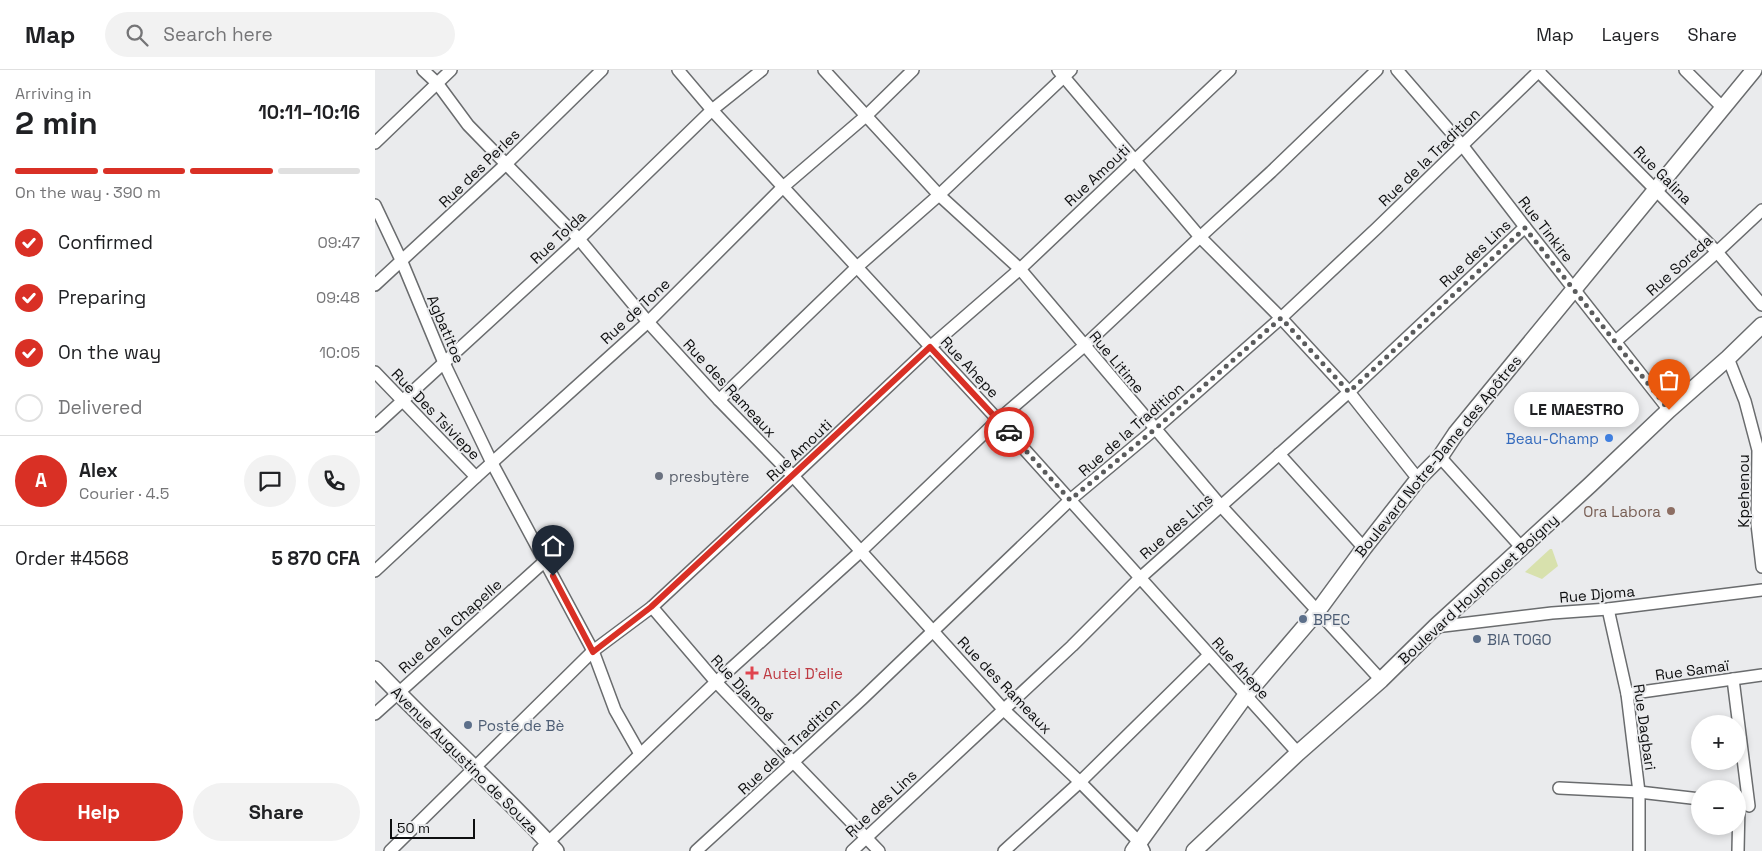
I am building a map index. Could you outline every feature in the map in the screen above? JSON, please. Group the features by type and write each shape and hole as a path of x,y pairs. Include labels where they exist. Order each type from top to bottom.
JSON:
{"street":[{"name":"Rue des Rameaux","path":"423,70 437,83 468,125 579,239 648,322 719,400 793,476 1004,710 1080,782 1139,848"},
{"path":"375,143 451,70"},
{"name":"Rue des Perles","path":"375,285 505,165 602,70"},
{"name":"Rue Ahepe","path":"678,70 712,110 998,420 1298,753"},
{"name":"Rue Tolda","path":"375,426 579,239 712,110 762,70"},
{"name":"Rue Litime","path":"824,70 939,195 1020,269 1221,506 1381,680"},
{"name":"Rue de Tone","path":"375,571 648,322 783,187 867,115 913,70"},
{"name":"Rue Amouti","path":"390,851 593,652 651,607 930,347 1020,269 1230,70"},
{"path":"548,848 640,754 716,682 860,552 998,420 1084,346 1200,236 1271,172 1377,70"},
{"name":"Rue Tinkire","path":"1397,70 1463,145 1525,228 1669,410"},
{"name":"Rue de la Tradition","path":"697,851 933,632 1070,500 1155,429 1281,318 1463,145 1538,70"},
{"name":"Rue Galina","path":"1538,70 1717,252 1762,305"},
{"path":"1685,70 1723,108"},
{"name":"Boulevard Notre-Dame des Apôtres","path":"1139,848 1246,695 1317,612 1418,479 1440,457 1456,433 1754,70"},
{"path":"719,400 857,267 939,195 1064,72 1135,160 1200,236 1281,318 1349,392 1418,479"},
{"name":"Agbatitoe","path":"375,205 402,262 444,363 492,463 593,652 615,710 640,754"},
{"name":"Rue Soreda","path":"1615,341 1762,210"},
{"name":"Rue des Lins","path":"852,851 1072,646 1140,578 1349,392 1525,228"},
{"name":"Boulevard Houphouet Boigny","path":"1194,851 1298,753 1381,680 1435,627 1762,325"},
{"name":"Kpehenou","path":"1728,358 1745,401 1760,451 1759,524 1762,567"},
{"name":"Rue Des Tsiviepe","path":"375,372 476,477"},
{"path":"1279,454 1364,548"},
{"path":"1440,457 1521,548"},
{"name":"Rue de la Chapelle","path":"375,714 545,561"},
{"name":"Rue Djoma","path":"1435,627 1552,613 1608,609 1762,590"},
{"name":"Rue Djamoé","path":"651,607 716,682 879,851"},
{"name":"Rue Dagbari","path":"1608,609 1627,694 1639,792 1639,851"},
{"path":"1004,851 1080,782 1209,655"},
{"name":"Avenue Augustino de Souza","path":"375,669 397,693 475,766 548,848"},
{"name":"Rue Samaï","path":"1627,694 1762,675"},
{"path":"1733,679 1740,780"},
{"path":"1559,788 1639,792 1691,798"},
{"path":"1746,805 1762,807"},
{"path":"1738,851 1739,835"}],"green space":[{"path":"1552,549 1558,566 1542,579 1525,572"}],"way so far":[{"path":"1009,432 1070,500 1155,429 1281,318 1349,392 1525,228 1669,410"}],"place":[{"name":"LE MAESTRO","path":"1669,410"},
{"name":"Beau-Champ","path":"1609,438"},
{"name":"presbytère","path":"659,476"},
{"name":"Ora Labora","path":"1671,511"},
{"name":"BPEC","path":"1303,619"},
{"name":"BIA TOGO","path":"1477,639"},
{"name":"Autel D'elie","path":"752,673"},
{"name":"Poste de Bè","path":"468,725"}],"route":[{"path":"553,576 593,652 651,607 930,347 1009,432"}]}
